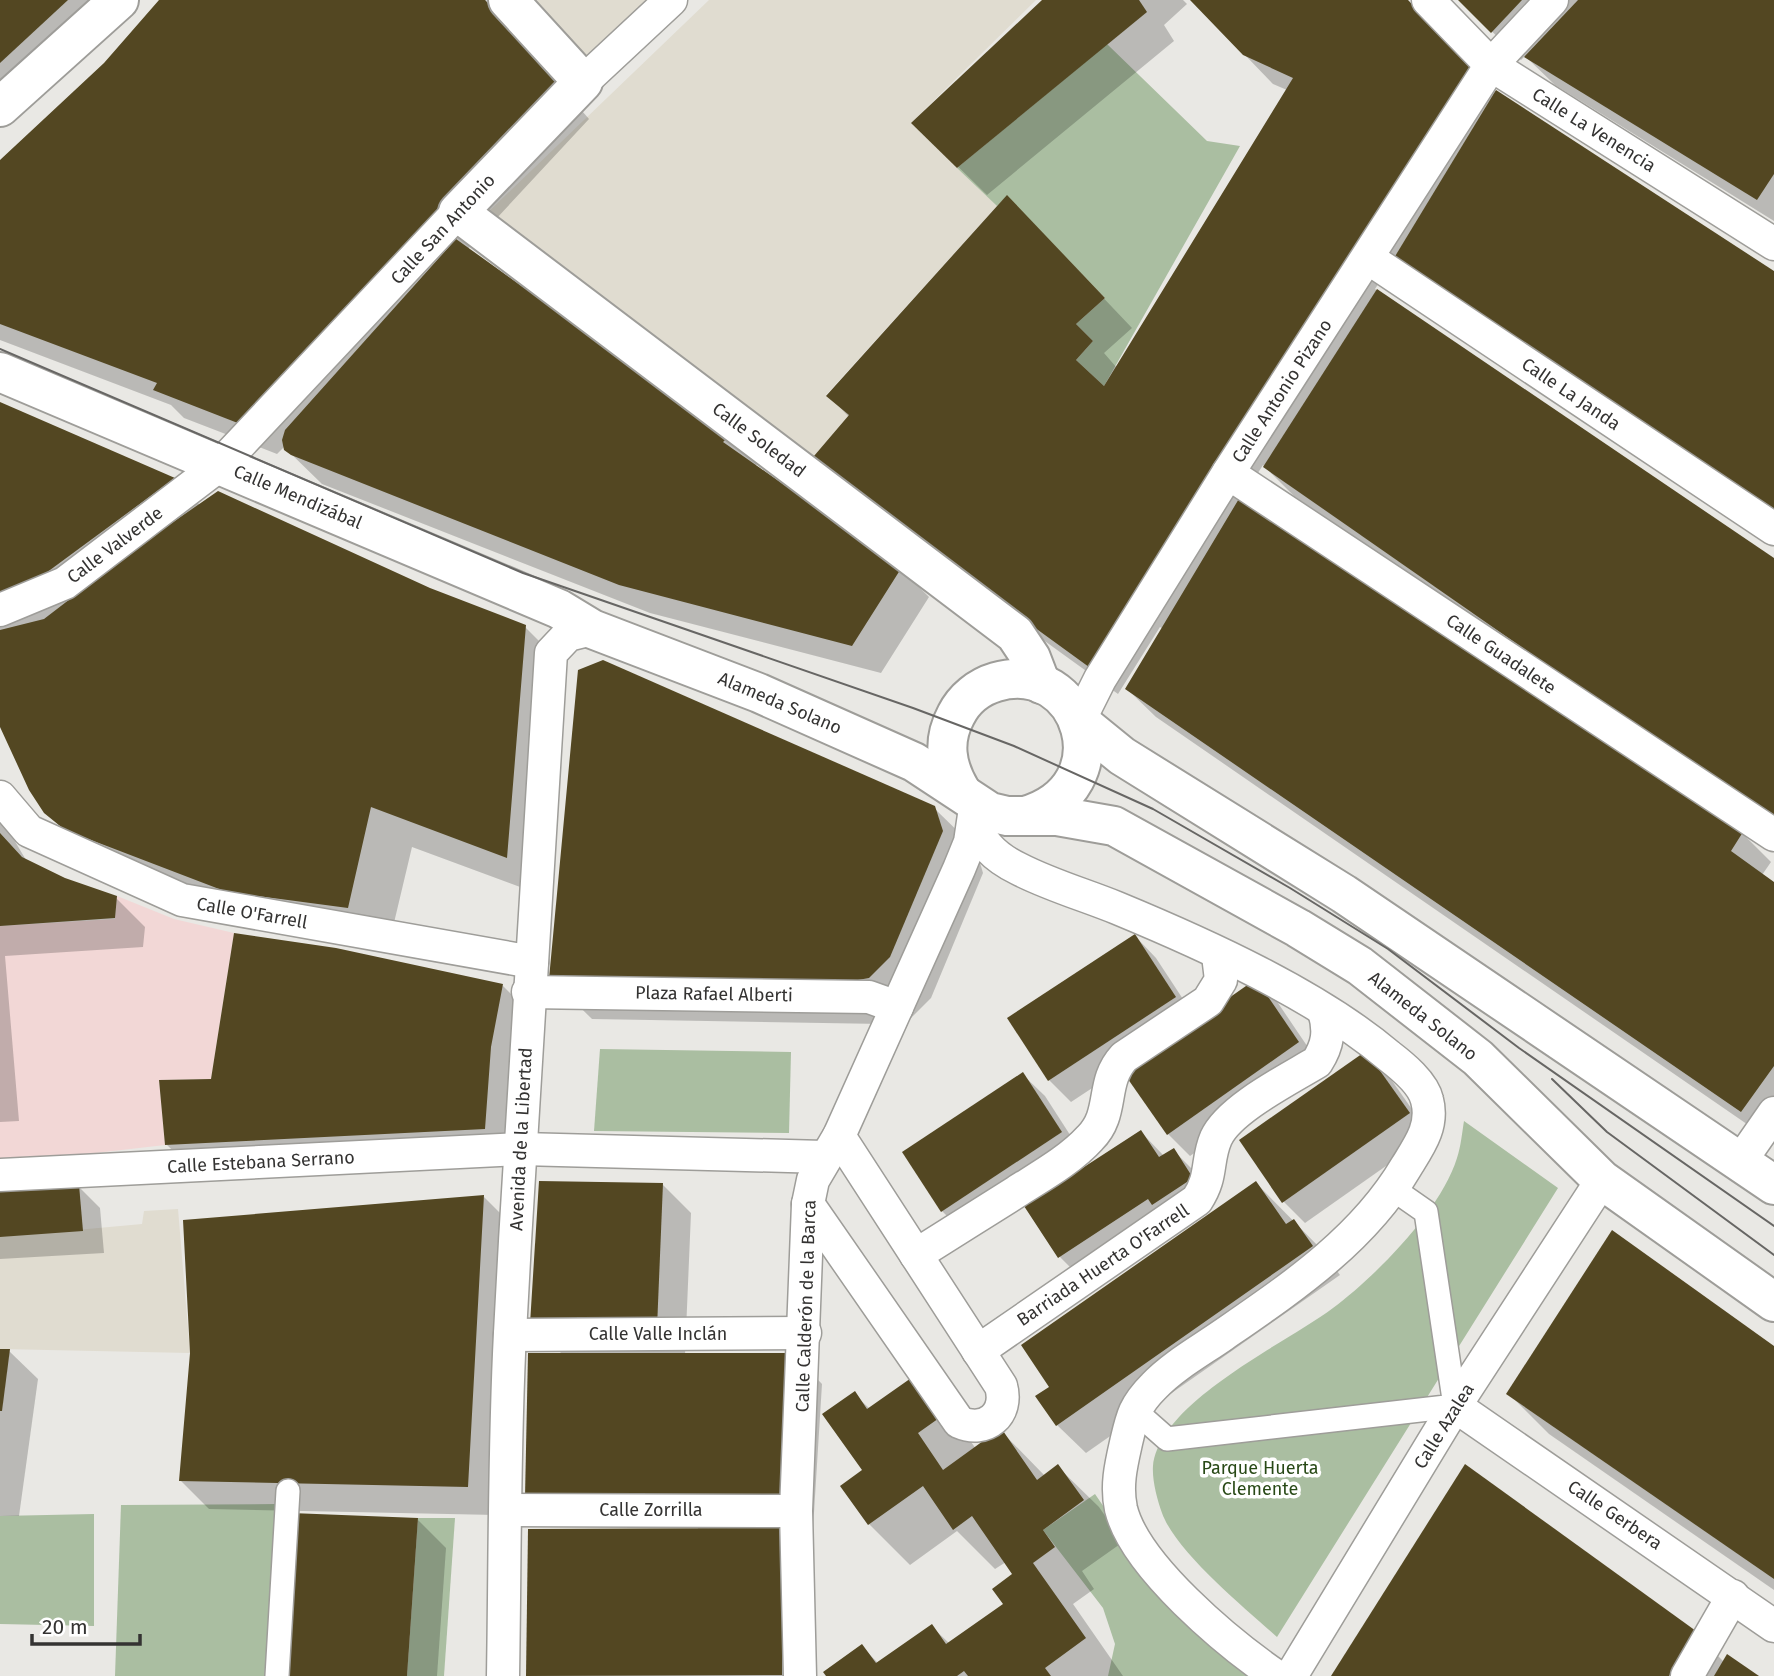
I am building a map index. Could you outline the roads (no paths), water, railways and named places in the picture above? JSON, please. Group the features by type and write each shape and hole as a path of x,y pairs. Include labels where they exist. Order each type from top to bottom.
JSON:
{"main road":[{"path":"0,107 119,0"},
{"path":"508,0 583,82"},
{"name":"Calle San Antonio","path":"458,212 583,82"},
{"name":"Calle Soledad","path":"458,212 1015,634 1031,658 1041,684"},
{"name":"Calle Mendizábal","path":"0,372 559,609 592,629"},
{"name":"Alameda Solano","path":"592,629 759,693 914,762 970,806 1007,816 1057,816 1114,826 1360,966 1478,1058 1602,1180 1774,1302"},
{"path":"970,806 952,775 947,758 949,732 960,707 973,694 1006,680 1041,684 1057,693 1079,721 1122,756 1344,894 1774,1185"},
{"path":"1025,816 1057,803 1078,775 1083,748 1079,721"}],"street":[{"name":"Calle San Antonio","path":"583,82 671,0"},
{"name":"Calle La Venencia","path":"1428,0 1491,65 1769,231"},
{"name":"Calle Antonio Pizano","path":"1079,721 1100,679 1228,473 1491,65 1552,0"},
{"name":"Calle San Antonio","path":"221,464 458,212"},
{"name":"Calle La Janda","path":"1368,258 1774,529"},
{"name":"Calle Valverde","path":"0,610 65,583 221,464"},
{"name":"Calle Guadalete","path":"1228,473 1774,835"},
{"name":"Avenida de la Libertad","path":"503,1676 510,1335 551,653 568,635 592,629"},
{"name":"Calle O'Farrell","path":"0,797 29,831 182,900 530,977"},
{"path":"970,806 986,847 1018,869 1118,909 1218,955 1324,1011 1367,1037 1407,1071 1427,1099 1427,1131 1393,1189 1352,1235 1310,1274 1156,1384 1133,1409 1118,1476 1121,1510 1138,1543 1182,1598 1234,1647 1276,1676"},
{"name":"Calle Calderón de la Barca","path":"800,1676 796,1510 808,1204 813,1180 897,1007 963,860 970,806"},
{"path":"916,1255 1052,1169 1090,1139 1101,1125 1107,1108 1109,1077 1116,1066 1125,1057 1208,1001 1221,980 1218,955"},
{"name":"Plaza Rafael Alberti","path":"530,977 869,997 897,1007"},
{"name":"Barriada Huerta O'Farrell","path":"978,1351 1197,1200 1206,1186 1211,1170 1210,1154 1217,1135 1230,1118 1317,1062 1328,1037 1324,1011"},
{"path":"1740,1162 1774,1113"},
{"path":"522,1149 831,1146 916,1255 1001,1385 1003,1404 994,1420 977,1427 959,1422 808,1204"},
{"name":"Calle Estebana Serrano","path":"0,1175 522,1149"},
{"name":"Calle Azalea","path":"1291,1676 1455,1406 1602,1180"},
{"path":"1133,1409 1167,1439 1455,1406 1426,1212 1393,1189"},
{"name":"Calle Valle Inclán","path":"510,1335 805,1333"},
{"name":"Calle Gerbera","path":"1455,1406 1774,1626"},
{"path":"277,1676 288,1491"},
{"name":"Calle Zorrilla","path":"506,1510 796,1510"},
{"path":"1687,1676 1732,1596"}],"tram line":[{"path":"0,349 523,573 913,708 1014,746 1153,809 1290,888 1388,949 1519,1048 1774,1226"},
{"path":"1552,1079 1607,1132 1774,1255"}],"park label":[{"name":"Parque Huerta Clemente","path":"1260,1478"}]}
